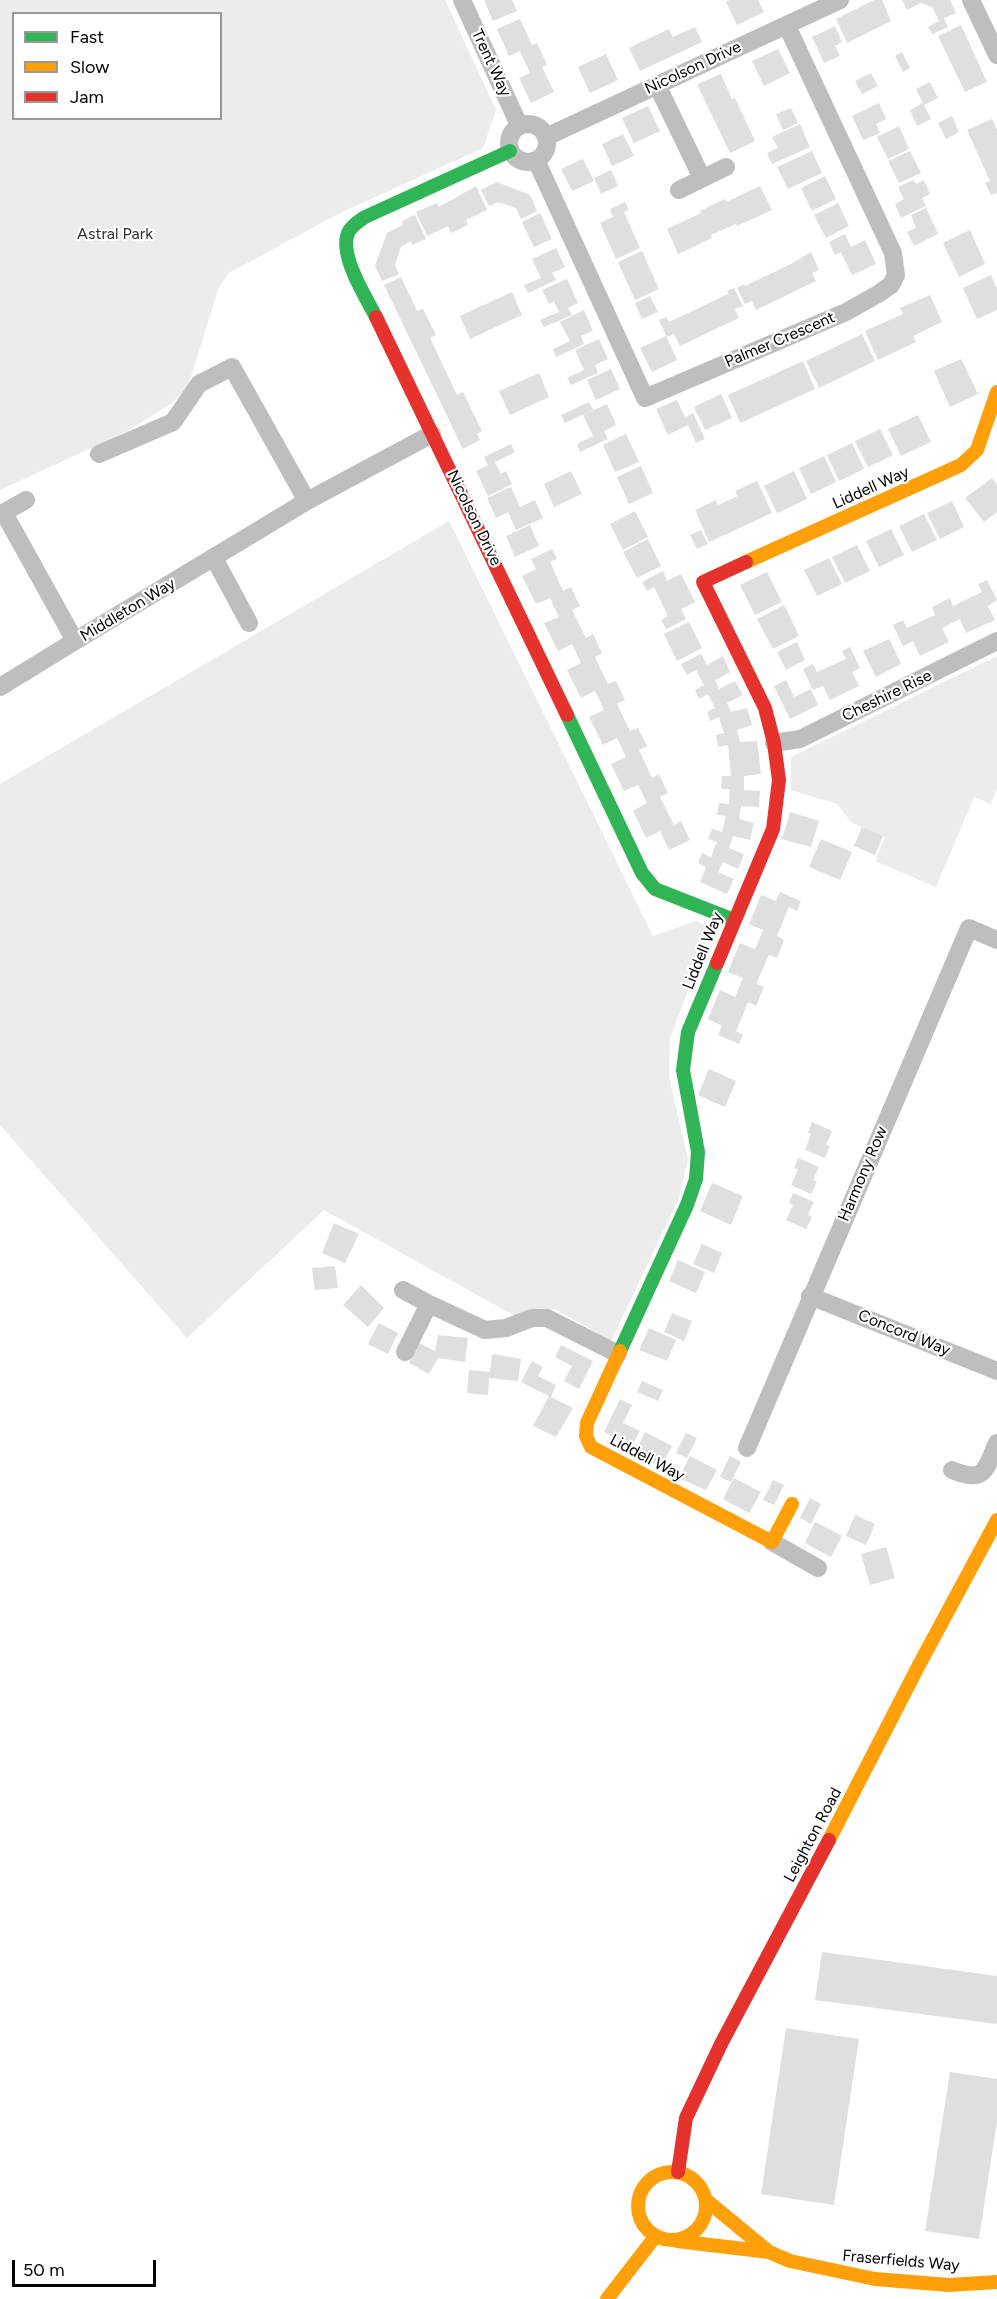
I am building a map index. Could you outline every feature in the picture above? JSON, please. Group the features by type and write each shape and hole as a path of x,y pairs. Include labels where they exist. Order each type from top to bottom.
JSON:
{"street":[{"name":"Trent Way","path":"462,0 519,125"},
{"name":"Nicolson Drive","path":"546,137 840,0"},
{"path":"970,0 997,55"},
{"name":"Palmer Crescent","path":"536,160 645,398 846,312 891,285 896,275 896,265 893,253 787,26"},
{"path":"657,85 702,178"},
{"path":"530,123 544,132 546,148 536,160 524,162 518,160 510,151 508,146 510,134 519,125 530,123"},
{"name":"Nicolson Drive","path":"510,151 365,217 351,226 345,240 348,259 642,873 655,889 734,920"},
{"path":"679,190 726,168"},
{"path":"99,454 173,422 199,384 232,367 307,501"},
{"name":"Liddell Way","path":"772,1542 591,1447 586,1436 587,1423 687,1205 696,1179 698,1152 683,1070 688,1032 773,829 779,780 774,743 765,708 703,582 961,465 977,450 997,392"},
{"name":"Middleton Way","path":"2,514 75,641 307,501 432,434"},
{"path":"2,514 26,500"},
{"path":"214,558 249,623"},
{"path":"0,687 75,641"},
{"name":"Cheshire Rise","path":"774,743 800,739 997,642"},
{"name":"Harmony Row","path":"747,1448 969,928 997,940"},
{"path":"403,1290 485,1330 506,1328 532,1318 547,1318 618,1354"},
{"name":"Concord Way","path":"810,1296 997,1371"},
{"path":"405,1352 429,1304"},
{"path":"952,1470 968,1477 978,1476 985,1471 997,1443"},
{"path":"792,1504 772,1542 818,1568"},
{"name":"Leighton Road","path":"678,2172 686,2118 721,2044 997,1520"},
{"path":"678,2172 696,2182 705,2200 706,2210 697,2230 688,2237 677,2241 665,2240 646,2230 637,2211 641,2190 656,2175 678,2172"},
{"name":"Fraserfields Way","path":"705,2200 769,2252 790,2261 875,2279 949,2285 997,2282"},
{"path":"607,2299 655,2236"},
{"name":"Fraserfields Way","path":"677,2241 769,2252"}],"green space":[{"name":"Astral Park","path":"0,0 445,0 496,110 483,148 338,214 229,273 219,287 188,386 172,403 126,432 0,490"},
{"path":"449,521 653,936 696,921 712,928 670,1038 669,1077 688,1159 679,1198 611,1341 555,1309 515,1316 324,1210 187,1338 0,1125 0,784"},
{"path":"997,656 997,788 991,804 974,797 936,887 875,861 885,837 852,823 837,804 791,790 791,757"}],"building":[{"path":"484,0 512,0 517,11 493,21"},
{"path":"729,0 758,0 764,12 737,25 726,2"},
{"path":"874,0 882,0 891,21 847,43 836,19"},
{"path":"902,0 950,0 956,13 944,18 948,27 932,34 928,27 939,21 932,7 921,3 907,10"},
{"path":"520,19 532,45 537,43 544,58 547,65 542,67 554,92 531,103 519,78 530,73 520,51 509,56 497,29"},
{"path":"961,25 987,82 965,92 938,36"},
{"path":"835,26 842,42 835,46 840,56 824,63 812,37"},
{"path":"695,27 702,42 640,71 629,48 669,29 673,37"},
{"path":"778,49 790,73 764,86 752,61"},
{"path":"902,52 910,68 903,72 895,56"},
{"path":"606,54 618,80 590,93 578,67"},
{"path":"871,73 878,86 862,94 855,81"},
{"path":"721,74 755,141 730,153 697,84"},
{"path":"930,82 938,98 924,105 931,119 917,126 910,110 923,103 916,89"},
{"path":"879,103 886,119 876,124 880,133 863,140 852,116"},
{"path":"648,106 660,131 634,143 622,118"},
{"path":"791,108 798,123 783,130 776,114"},
{"path":"952,116 959,132 946,139 938,123"},
{"path":"992,119 997,130 997,193 991,195 985,183 990,181 967,130"},
{"path":"800,124 810,147 772,164 767,153 778,148 772,137"},
{"path":"899,126 909,149 888,159 877,137"},
{"path":"623,134 634,156 612,166 602,144"},
{"path":"812,151 822,173 788,189 777,167"},
{"path":"910,151 921,173 899,183 888,161"},
{"path":"583,159 594,181 572,191 561,169"},
{"path":"611,170 618,186 601,194 594,178"},
{"path":"825,176 836,199 812,211 801,188"},
{"path":"913,180 916,184 924,180 930,194 922,198 926,206 901,218 895,204 904,199 898,187"},
{"path":"497,182 530,195 537,211 521,219 516,208 498,202 489,206 481,190"},
{"path":"476,186 487,210 466,220 468,225 451,233 448,226 427,236 416,212 437,203 439,207"},
{"path":"760,186 772,210 711,235 712,238 678,254 667,229 701,213 700,211 712,205 725,199 726,202"},
{"path":"625,202 629,210 624,212 640,248 616,259 600,223 613,217 610,209"},
{"path":"838,203 849,226 826,238 814,215"},
{"path":"926,208 938,234 914,246 907,232 916,228 911,215"},
{"path":"540,213 552,239 534,247 522,222"},
{"path":"415,215 426,239 412,245 411,241 401,247 395,265 399,274 382,281 375,266 387,233 403,225 402,221"},
{"path":"970,230 985,264 959,277 943,243"},
{"path":"845,234 851,247 865,240 876,264 852,275 841,252 835,255 829,242"},
{"path":"556,248 565,267 552,273 556,280 528,293 524,285 541,278 532,259"},
{"path":"642,251 659,289 635,300 618,262"},
{"path":"811,252 819,270 812,273 816,281 756,310 752,301 745,304 737,288 791,264"},
{"path":"991,275 997,289 997,310 977,319 963,288"},
{"path":"401,277 417,311 423,309 436,335 430,338 457,395 463,392 482,431 477,434 480,440 463,449 384,285"},
{"path":"567,279 578,303 568,308 572,315 544,327 540,320 559,312 554,301 549,304 542,290"},
{"path":"734,288 743,306 735,309 739,318 680,346 674,334 667,337 659,320 666,317 669,322 728,294 727,291"},
{"path":"512,292 522,315 470,339 460,316"},
{"path":"930,295 942,322 913,336 916,342 878,360 865,331 903,314 900,308"},
{"path":"650,296 658,312 642,319 635,303"},
{"path":"584,310 593,331 581,336 584,344 556,357 553,349 570,341 560,322"},
{"path":"862,334 875,361 819,388 806,361"},
{"path":"666,336 677,360 652,372 640,348"},
{"path":"599,339 608,359 595,365 598,373 571,385 567,378 584,370 575,350"},
{"path":"961,359 978,394 950,407 934,371"},
{"path":"803,361 815,389 740,423 728,395"},
{"path":"611,369 620,389 596,400 587,380"},
{"path":"539,373 549,397 510,415 499,391"},
{"path":"721,394 732,418 705,430 694,407"},
{"path":"677,400 685,417 693,413 705,439 696,443 688,425 668,435 656,409"},
{"path":"589,402 593,410 565,423 561,415"},
{"path":"607,404 616,425 604,431 608,439 580,452 577,444 593,436 583,415"},
{"path":"918,415 931,442 901,456 888,429"},
{"path":"880,429 893,455 868,467 855,441"},
{"path":"626,434 639,462 615,472 603,445"},
{"path":"852,443 864,469 839,481 827,455"},
{"path":"511,444 515,452 495,462 501,474 506,471 512,484 488,496 476,471 488,465 484,457"},
{"path":"824,456 836,482 811,494 799,468"},
{"path":"641,466 653,493 629,504 617,477"},
{"path":"571,471 582,494 554,507 544,484"},
{"path":"794,471 807,499 777,513 764,486"},
{"path":"992,478 997,485 997,512 984,522 965,498"},
{"path":"757,481 772,513 709,542 695,510 716,500 718,505 738,496 735,491"},
{"path":"511,487 520,507 535,500 543,518 516,530 508,512 496,518 487,498"},
{"path":"952,501 964,527 940,539 927,513"},
{"path":"635,511 648,537 623,550 610,524"},
{"path":"924,514 937,540 912,552 899,526"},
{"path":"530,525 539,546 515,557 506,536"},
{"path":"891,529 904,555 879,567 866,541"},
{"path":"701,530 708,544 697,549 690,535"},
{"path":"648,539 661,566 637,578 623,552"},
{"path":"857,545 870,571 845,583 832,557"},
{"path":"552,549 557,559 550,562 563,591 571,587 580,606 572,610 586,638 593,634 602,653 595,657 601,670 608,684 616,681 625,700 617,704 630,731 638,728 647,746 639,750 652,778 659,774 668,793 660,797 674,825 681,821 690,840 669,850 660,831 646,838 633,811 647,803 638,785 624,791 611,764 626,757 617,738 603,745 589,717 604,710 595,691 581,698 567,670 581,663 572,644 558,651 544,623 559,617 550,598 536,604 522,576 536,569 531,559"},
{"path":"829,558 842,584 817,596 804,570"},
{"path":"663,571 667,581 681,574 695,602 681,609 686,619 666,629 661,620 668,616 654,587 647,591 642,582"},
{"path":"767,572 782,602 755,615 740,585"},
{"path":"987,580 997,600 988,606 995,620 966,633 960,619 942,628 949,642 920,656 913,641 903,646 893,625 903,620 907,628 935,615 932,607 950,598 953,606 982,592 978,584"},
{"path":"784,605 799,636 773,649 757,619"},
{"path":"689,622 702,648 677,661 664,634"},
{"path":"889,639 901,664 876,677 863,651"},
{"path":"797,642 805,660 786,670 777,652"},
{"path":"850,647 860,668 852,672 859,686 830,700 823,686 813,690 803,669 813,664 817,672 846,659 842,651"},
{"path":"701,654 707,665 723,656 730,672 715,680 719,689 735,681 743,695 727,703 731,712 747,708 752,725 737,730 740,742 757,741 761,774 744,776 744,790 760,791 759,807 741,806 739,819 754,823 750,840 733,836 729,848 744,854 738,869 723,862 718,872 734,879 727,894 700,882 706,867 698,863 702,853 711,857 717,842 708,839 712,829 722,832 726,816 717,815 719,803 729,804 730,789 721,789 722,776 731,776 728,745 718,747 716,735 724,733 719,717 710,721 707,712 715,708 708,694 699,699 695,690 704,685 696,670 687,675 681,664"},
{"path":"786,680 794,697 811,689 818,705 790,719 774,686"},
{"path":"790,812 819,821 811,847 782,839"},
{"path":"862,827 883,836 875,855 854,846"},
{"path":"821,839 852,852 840,880 809,867"},
{"path":"780,892 801,901 797,911 789,907 777,936 784,940 777,958 769,955 756,984 764,987 756,1006 748,1002 736,1031 743,1035 739,1044 718,1035 722,1026 708,1019 720,990 735,997 743,978 728,972 740,943 755,949 759,940 763,930 749,924 761,895 776,901"},
{"path":"709,1069 736,1081 725,1107 698,1095"},
{"path":"812,1122 832,1131 826,1145 830,1146 825,1158 805,1150 811,1134 808,1133"},
{"path":"798,1158 819,1167 813,1180 817,1182 811,1194 791,1185 798,1170 794,1168"},
{"path":"712,1183 743,1196 731,1225 700,1211"},
{"path":"793,1193 814,1202 808,1215 812,1217 806,1229 786,1220 793,1205 789,1203"},
{"path":"334,1223 359,1234 345,1263 322,1253"},
{"path":"702,1244 722,1253 714,1273 693,1264"},
{"path":"678,1260 705,1272 696,1293 669,1281"},
{"path":"335,1266 338,1288 315,1290 312,1268"},
{"path":"361,1285 384,1308 368,1327 343,1305"},
{"path":"672,1313 692,1321 684,1341 664,1332"},
{"path":"379,1323 398,1333 388,1354 368,1344"},
{"path":"649,1328 676,1340 667,1361 639,1350"},
{"path":"438,1335 468,1338 465,1362 438,1358 429,1374 409,1363 419,1343 435,1351"},
{"path":"561,1345 593,1361 579,1389 564,1381 572,1366 555,1357"},
{"path":"492,1354 521,1359 518,1381 489,1378 488,1395 467,1393 469,1370 490,1372"},
{"path":"532,1361 543,1367 538,1376 556,1385 551,1397 521,1382"},
{"path":"642,1381 663,1390 658,1401 637,1392"},
{"path":"549,1396 573,1408 556,1437 533,1426"},
{"path":"620,1399 632,1405 623,1423 640,1431 631,1447 604,1432"},
{"path":"645,1432 672,1446 661,1466 634,1454"},
{"path":"686,1433 697,1438 687,1458 676,1453"},
{"path":"690,1456 717,1470 706,1490 679,1478"},
{"path":"730,1456 741,1462 731,1482 720,1477"},
{"path":"734,1478 761,1492 749,1513 723,1499"},
{"path":"773,1480 784,1485 774,1505 763,1500"},
{"path":"810,1498 821,1504 811,1524 800,1518"},
{"path":"855,1515 875,1524 866,1545 846,1536"},
{"path":"815,1522 842,1536 831,1557 805,1543"},
{"path":"886,1547 895,1578 870,1585 861,1554"},
{"path":"822,1952 997,1976 997,2024 815,2000"},
{"path":"786,2028 859,2039 834,2205 761,2194"},
{"path":"950,2072 997,2079 997,2121 979,2239 925,2231"}],"traffic: fast":[{"path":"376,317 350,264 346,242 351,228 365,217 510,151"},
{"path":"567,715 642,873 655,889 734,920"},
{"path":"620,1351 687,1205 696,1179 698,1152 683,1070 688,1032 717,963"}],"traffic: slow":[{"path":"746,562 961,465 977,450 997,392"},
{"path":"620,1351 587,1423 586,1436 591,1447 772,1542 792,1504"},
{"path":"829,1840 997,1520"},
{"path":"665,2172 679,2172 691,2177 701,2187 706,2206 701,2225 691,2235 679,2240 665,2240 653,2235 643,2225 638,2213 638,2199 643,2187 653,2177 665,2172"},
{"path":"706,2200 769,2252"},
{"path":"607,2299 655,2237"},
{"path":"677,2241 769,2252 790,2261 875,2279 949,2285 997,2282"}],"traffic: jam":[{"path":"376,317 567,715"},
{"path":"717,963 773,829 779,780 774,743 765,708 703,582 746,562"},
{"path":"678,2172 686,2118 721,2044 829,1840"}]}
